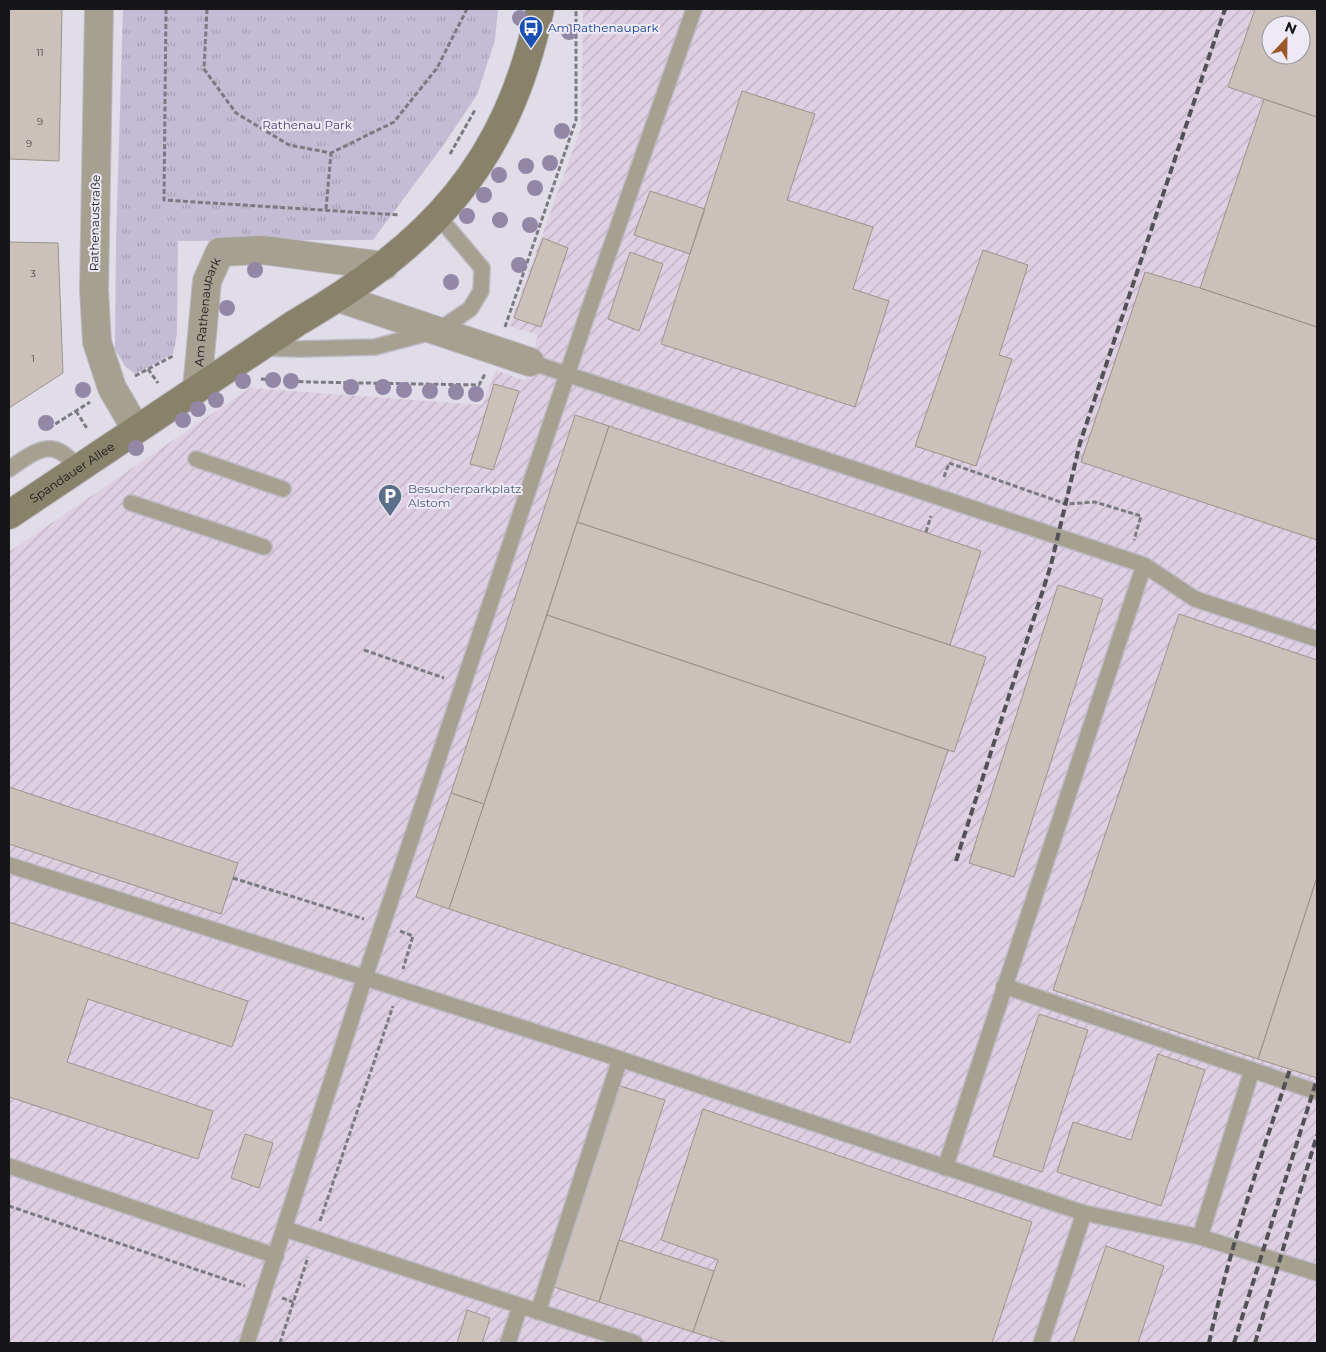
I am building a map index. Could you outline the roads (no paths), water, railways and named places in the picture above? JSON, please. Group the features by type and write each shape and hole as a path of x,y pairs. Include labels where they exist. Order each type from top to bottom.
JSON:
{"main road":[{"name":"Am Rathenaupark","path":"136,429 296,323 340,298 384,266 439,217 470,179 509,111 531,49 540,9"},
{"name":"Spandauer Allee","path":"9,515 136,429"}],"street":[{"name":"Rathenaustraße","path":"99,9 94,290 97,342 112,388 136,429"},
{"name":"Am Rathenaupark","path":"197,389 207,281 220,252 262,250 384,266"},
{"path":"340,298 530,362"}],"lane":[{"path":"247,1343 365,977 568,373 694,9"},
{"path":"260,348 375,347 439,330 470,309 481,291 482,268 439,217"},
{"path":"530,362 1129,559 1144,565 1195,599 1317,639"},
{"path":"9,469 36,451 54,448 69,456 78,469"},
{"path":"196,459 283,488"},
{"path":"131,503 264,547"},
{"path":"945,1168 1144,565"},
{"path":"9,865 620,1059 1084,1213 1200,1237 1317,1273"},
{"path":"1004,986 1317,1092"},
{"path":"538,1312 620,1059"},
{"path":"1200,1237 1252,1070"},
{"path":"9,1166 276,1256"},
{"path":"1041,1343 1084,1213"},
{"path":"285,1229 635,1343"},
{"path":"508,1343 520,1306"}],"railway":[{"path":"956,861 1051,565 1080,443 1225,9"},
{"path":"1209,1343 1226,1274 1256,1171 1290,1069"},
{"path":"1234,1343 1317,1079"},
{"path":"1255,1343 1317,1135"}],"place":[{"name":"Am Rathenaupark","path":"531,49"},
{"name":"Besucherparkplatz Alstom","path":"390,517"}],"park label":[{"name":"Rathenau Park","path":"307,125"}]}
